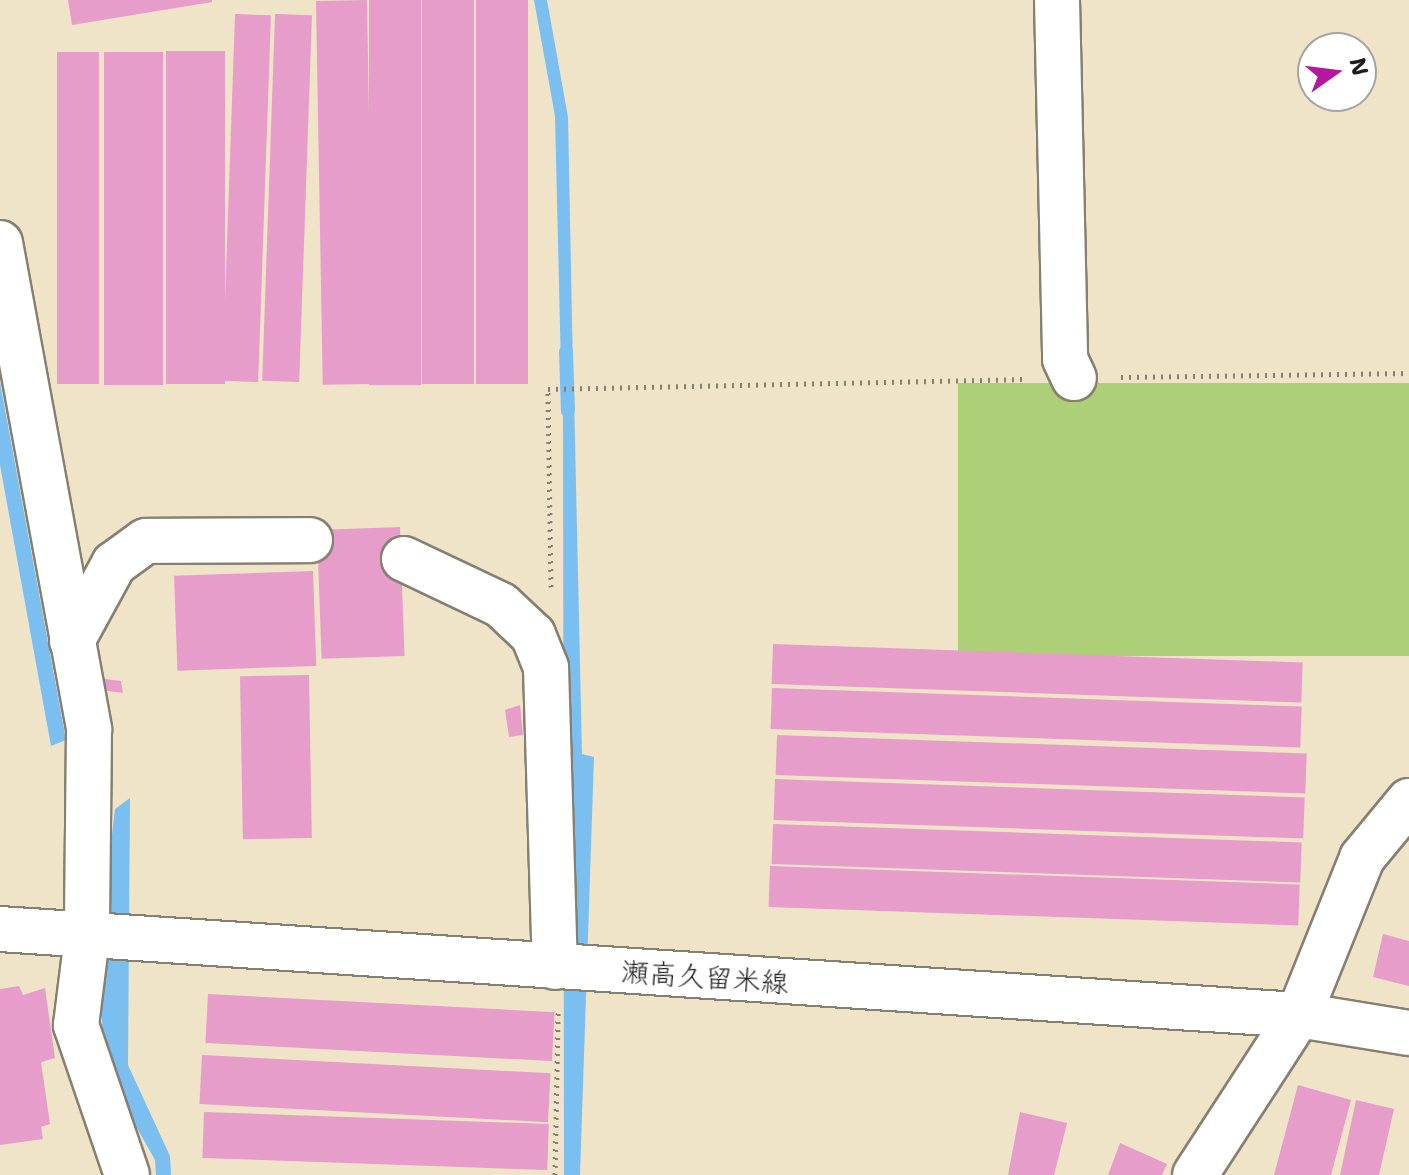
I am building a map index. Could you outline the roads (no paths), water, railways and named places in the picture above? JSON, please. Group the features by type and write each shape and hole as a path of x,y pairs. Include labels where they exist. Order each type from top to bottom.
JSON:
{"street":[{"path":"1057,0 1065,359 1074,378"},
{"path":"0,243 89,730 87,937 76,1025 127,1175"},
{"path":"72,641 114,564 146,541 310,540"},
{"path":"404,559 501,605 533,635 546,668 555,967"},
{"path":"1195,1175 1299,1015 1399,822"},
{"name":"瀬高久留米線","path":"0,929 1299,1015 1409,1033"}],"water":[{"path":"534,0 547,0 568,117 573,370 561,369 555,116"},
{"path":"0,382 66,740 51,746 0,465"},
{"path":"563,394 574,394 582,754 594,757 580,1175 564,1175"},
{"path":"130,798 128,1065 170,1156 171,1175 156,1175 155,1160 106,1073 97,958 115,809"}],"waterway":[{"path":"566,352 568,411"}]}
